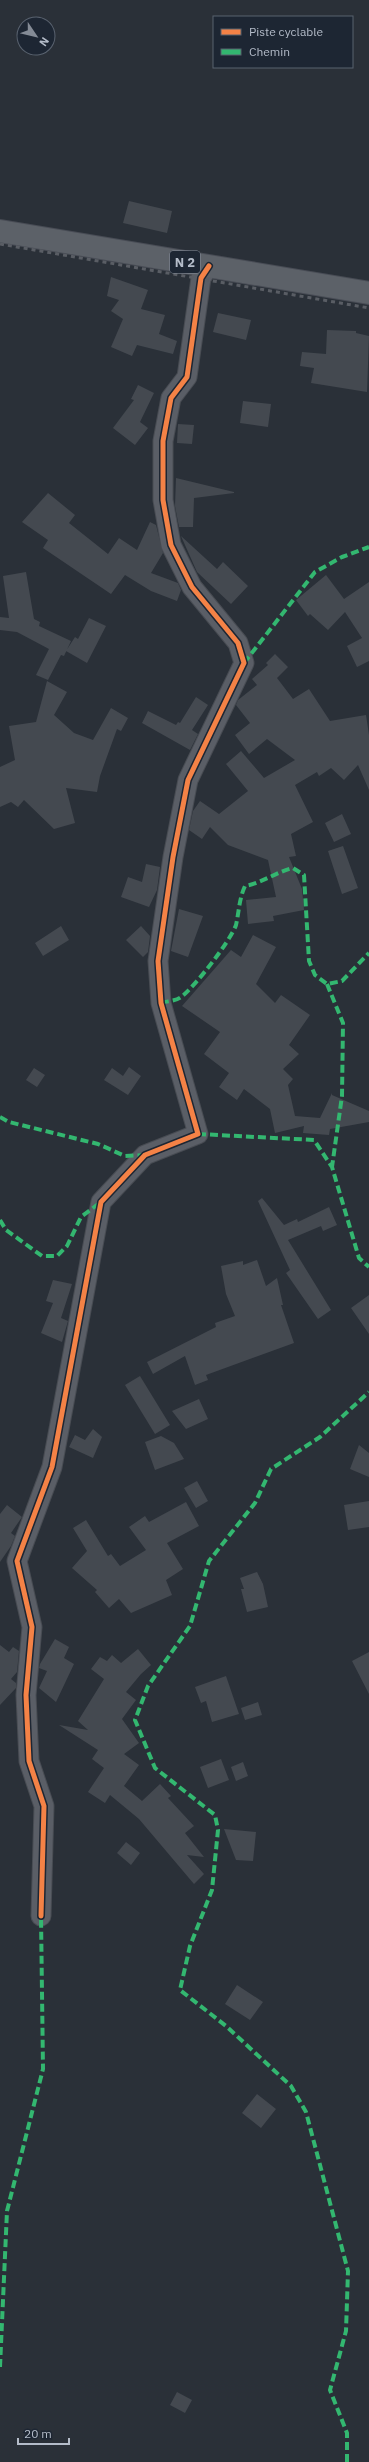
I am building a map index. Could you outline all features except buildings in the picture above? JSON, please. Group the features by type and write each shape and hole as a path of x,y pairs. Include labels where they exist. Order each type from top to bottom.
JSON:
{"main road":[{"name":"N 2","path":"0,230 369,293"}],"street":[{"path":"41,1916 44,1806 29,1761 26,1695 32,1627 17,1561 52,1467 101,1202 145,1155 198,1134 161,1003 158,961 172,857 188,780 244,663 238,643 192,587 171,545 163,500 163,441 171,398 187,376 201,278 209,266"}],"railway":[{"path":"0,244 369,308"}],"marked path":[{"path":"244,663 315,572 342,557 369,547"},
{"path":"161,1003 177,999 187,992 220,952 236,925 240,901 245,886 293,868 304,875 309,961 315,975 327,984 342,981 369,953"},
{"path":"327,984 343,1023 342,1096 332,1167"},
{"path":"0,1117 9,1122 98,1144 125,1156 145,1155"},
{"path":"198,1134 314,1140 332,1167 359,1258 369,1267"},
{"path":"0,1220 6,1230 42,1256 57,1256 67,1246 81,1217 101,1202"},
{"path":"347,2462 347,2433 330,2390 346,2331 348,2271 306,2112 291,2086 226,2026 180,1990 190,1946 212,1890 218,1830 215,1815 155,1768 135,1720 148,1686 190,1626 209,1561 255,1503 271,1469 320,1437 369,1392"},
{"path":"0,2367 7,2211 43,2069 41,1916"}],"cycle path":[{"path":"41,1916 44,1806 29,1761 26,1695 32,1627 17,1561 52,1467 101,1202 145,1155 198,1134 161,1003 158,961 173,857 188,780 244,663 238,643 192,587 171,545 163,500 163,441 171,398 187,377 201,278 209,266"}]}
